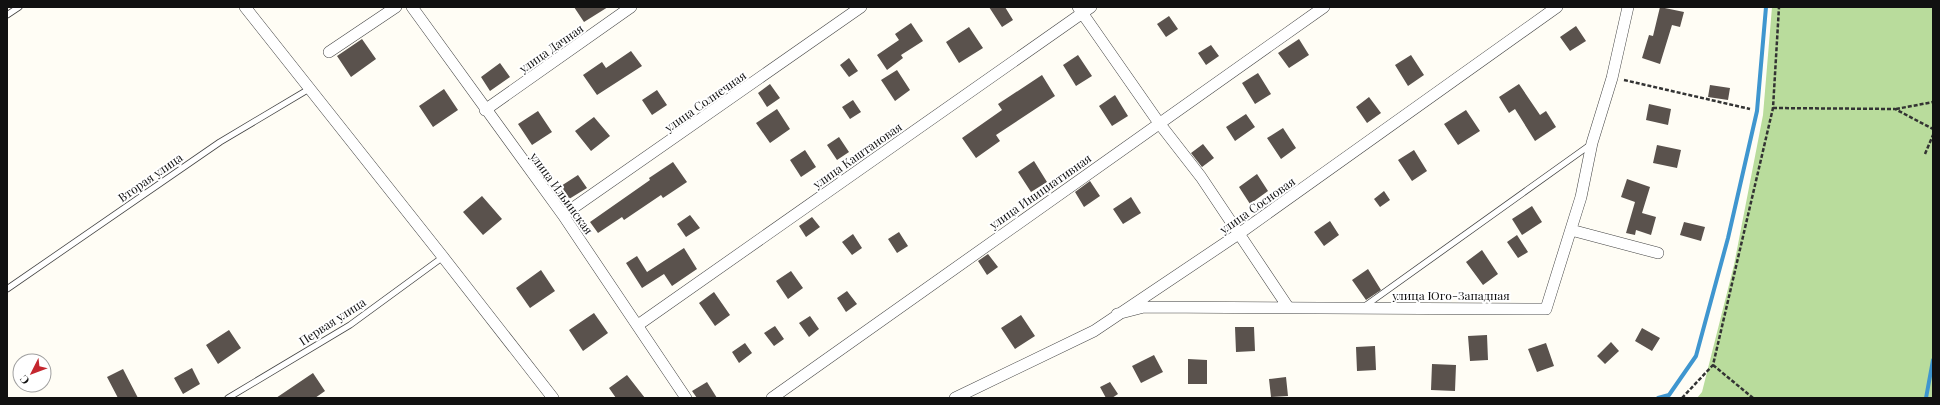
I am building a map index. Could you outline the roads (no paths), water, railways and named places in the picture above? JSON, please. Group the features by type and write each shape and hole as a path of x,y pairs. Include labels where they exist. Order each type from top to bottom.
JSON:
{"street":[{"path":"245,7 308,89 443,257 553,398"},
{"path":"329,52 396,7"},
{"name":"улица Ильинская","path":"412,7 485,110 563,215 686,398"},
{"name":"улица Дачная","path":"485,110 631,7"},
{"name":"улица Солнечная","path":"563,215 861,7"},
{"name":"улица Инициативная","path":"772,398 1324,7"},
{"name":"улица Сосновая","path":"956,398 1094,332 1117,314 1240,233 1557,7"},
{"name":"улица Юго-Западная","path":"1117,314 1144,307 1546,308 1581,197 1592,143 1612,78 1628,7"},
{"path":"1084,9 1159,123 1201,177 1240,233 1288,307"},
{"name":"улица Каштановая","path":"638,325 1084,9"},
{"path":"1570,230 1658,253"}],"lane":[{"path":"7,15 19,7"},
{"name":"Вторая улица","path":"7,289 220,142 308,89"},
{"path":"1363,308 1592,143"},
{"name":"Первая улица","path":"228,398 350,325 443,257"}],"waterway":[{"path":"1658,398 1669,395 1696,356 1728,238 1757,111 1766,7"},
{"path":"1926,398 1933,360"}]}
